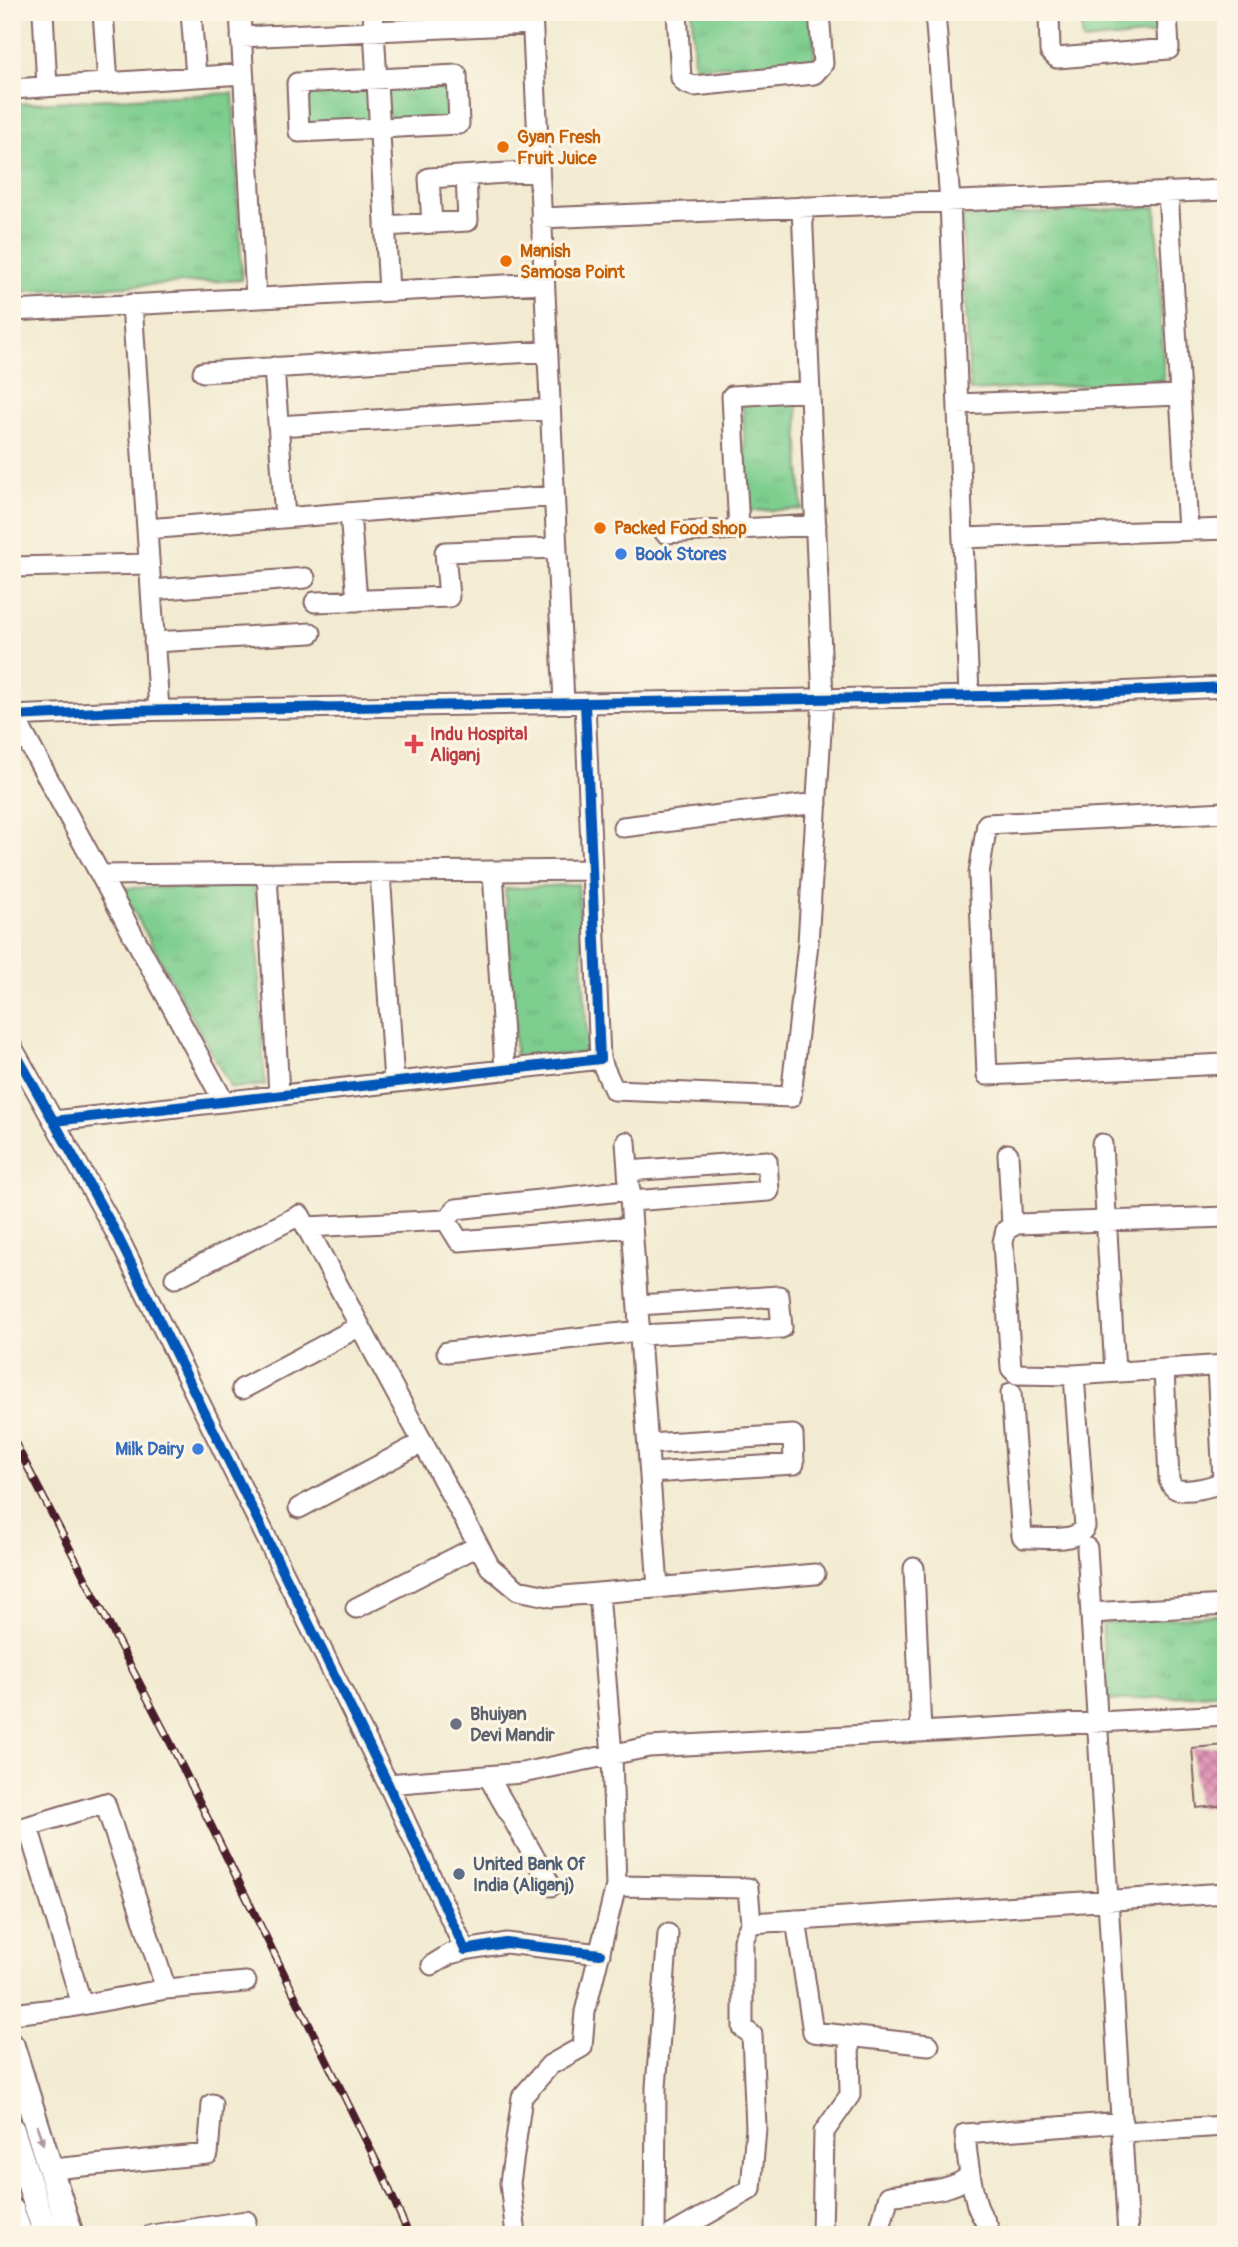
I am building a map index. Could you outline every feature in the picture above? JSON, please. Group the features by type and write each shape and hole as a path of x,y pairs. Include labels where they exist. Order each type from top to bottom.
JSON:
{"main road":[{"path":"12,2046 71,2235"},
{"path":"12,2130 46,2235"},
{"path":"12,2211 20,2235"}],"street":[{"path":"43,12 47,87"},
{"path":"103,12 108,83"},
{"path":"191,12 196,77"},
{"path":"240,12 256,298"},
{"path":"677,12 681,78 685,83 694,86 814,74 823,64 819,12"},
{"path":"935,12 950,201 970,696"},
{"path":"1049,12 1050,51 1057,58 1169,49 1167,12"},
{"path":"241,37 374,22 532,18 564,703"},
{"path":"374,22 389,291"},
{"path":"12,89 243,74"},
{"path":"457,75 460,124 380,128 299,132 297,83 457,75"},
{"path":"432,223 429,178 539,171"},
{"path":"385,226 468,221 466,176"},
{"path":"541,218 1226,190"},
{"path":"1168,192 1188,530"},
{"path":"585,703 600,1059 614,1090 791,1097 808,943 823,699 802,208"},
{"path":"12,311 544,283"},
{"path":"132,304 159,710"},
{"path":"203,372 547,351"},
{"path":"274,367 285,518"},
{"path":"739,529 732,396 810,391"},
{"path":"958,404 1180,395"},
{"path":"278,426 550,409"},
{"path":"147,529 554,496"},
{"path":"350,513 357,601"},
{"path":"665,533 816,525"},
{"path":"963,538 1226,529"},
{"path":"315,602 449,597 445,552 557,548"},
{"path":"12,566 149,564"},
{"path":"151,590 305,578"},
{"path":"154,642 311,633"},
{"path":"224,1102 13,716 159,710 970,696 1226,687"},
{"path":"623,827 817,803"},
{"path":"1226,812 987,824 979,873 987,1075 1226,1064"},
{"path":"101,875 592,870"},
{"path":"380,872 394,1082"},
{"path":"493,872 505,1070"},
{"path":"267,874 279,1095"},
{"path":"12,1047 115,1231 388,1784 465,1950"},
{"path":"54,1121 600,1059"},
{"path":"626,1142 658,1588"},
{"path":"1102,1144 1115,1372"},
{"path":"1008,1154 1012,1225"},
{"path":"307,1227 446,1220 456,1209 630,1187 767,1161 769,1191 630,1187"},
{"path":"175,1278 300,1215 490,1567 518,1590 552,1597 815,1574"},
{"path":"1164,1369 1169,1480 1173,1487 1179,1490 1217,1486 1223,1480 1222,1365 1074,1375 1017,1374 1011,1368 1004,1233 1012,1225 1226,1217"},
{"path":"446,1220 459,1241 632,1227"},
{"path":"447,1352 640,1333 782,1328 779,1296 638,1306"},
{"path":"242,1389 360,1326"},
{"path":"1011,1393 1022,1536 1073,1537 1085,1527 1074,1375"},
{"path":"648,1444 793,1434 794,1464 650,1473"},
{"path":"299,1508 423,1442"},
{"path":"356,1608 478,1546"},
{"path":"1087,1548 1128,2235"},
{"path":"914,1567 920,1732"},
{"path":"516,2235 510,2183 522,2097 550,2065 582,2047 586,2012 615,1886 612,1755 598,1593"},
{"path":"1091,1613 1226,1605"},
{"path":"388,1784 522,1773 649,1747 1226,1716"},
{"path":"488,1776 551,1886"},
{"path":"82,2005 20,1829 105,1803 166,1989"},
{"path":"615,1886 748,1888 751,1923 743,1940 743,2028 752,2035 756,2128 751,2189 671,2235"},
{"path":"751,1923 1226,1893"},
{"path":"796,1920 813,2032 929,2045"},
{"path":"655,2235 656,2087 668,1934"},
{"path":"432,1965 450,1954 506,1943 600,1954"},
{"path":"12,2014 82,2005 166,1989 246,1982"},
{"path":"822,2235 824,2132 850,2095 849,2038"},
{"path":"52,2169 208,2154 212,2104"},
{"path":"990,2235 978,2209 969,2175 965,2134 1122,2127 1226,2126"},
{"path":"878,2235 890,2196 953,2186 964,2181 969,2175"},
{"path":"152,2235 246,2221"}],"green space":[{"path":"692,12 812,12 815,61 694,67"},
{"path":"1080,12 1162,12 1164,33 1083,41"},
{"path":"453,81 455,119 388,123 386,85"},
{"path":"370,83 372,122 304,126 302,88"},
{"path":"233,93 242,280 12,292 12,104"},
{"path":"1156,207 1164,381 970,391 962,217"},
{"path":"797,400 802,509 747,511 743,403"},
{"path":"578,884 588,1053 516,1058 505,889"},
{"path":"254,886 265,1085 231,1088 121,888"},
{"path":"1226,1614 1226,1693 1107,1701 1102,1623"}],"building":[{"path":"1226,1745 1226,1805 1197,1808 1192,1748"}],"railway":[{"path":"12,1437 171,1744 382,2173 409,2235"}],"cycle path":[{"path":"12,716 123,711 1047,695 1226,687"},
{"path":"54,1121 600,1059 585,703"},
{"path":"12,1047 115,1231 388,1784 465,1950 506,1943 600,1954"}],"place":[{"name":"Gyan Fresh Fruit Juice","path":"503,147"},
{"name":"Manish Samosa Point","path":"506,261"},
{"name":"Packed Food shop","path":"600,528"},
{"name":"Book Stores","path":"621,554"},
{"name":"Indu Hospital Aliganj","path":"414,744"},
{"name":"Milk Dairy","path":"198,1449"},
{"name":"Bhuiyan Devi Mandir","path":"456,1724"},
{"name":"United Bank Of India (Aliganj)","path":"459,1874"}]}
